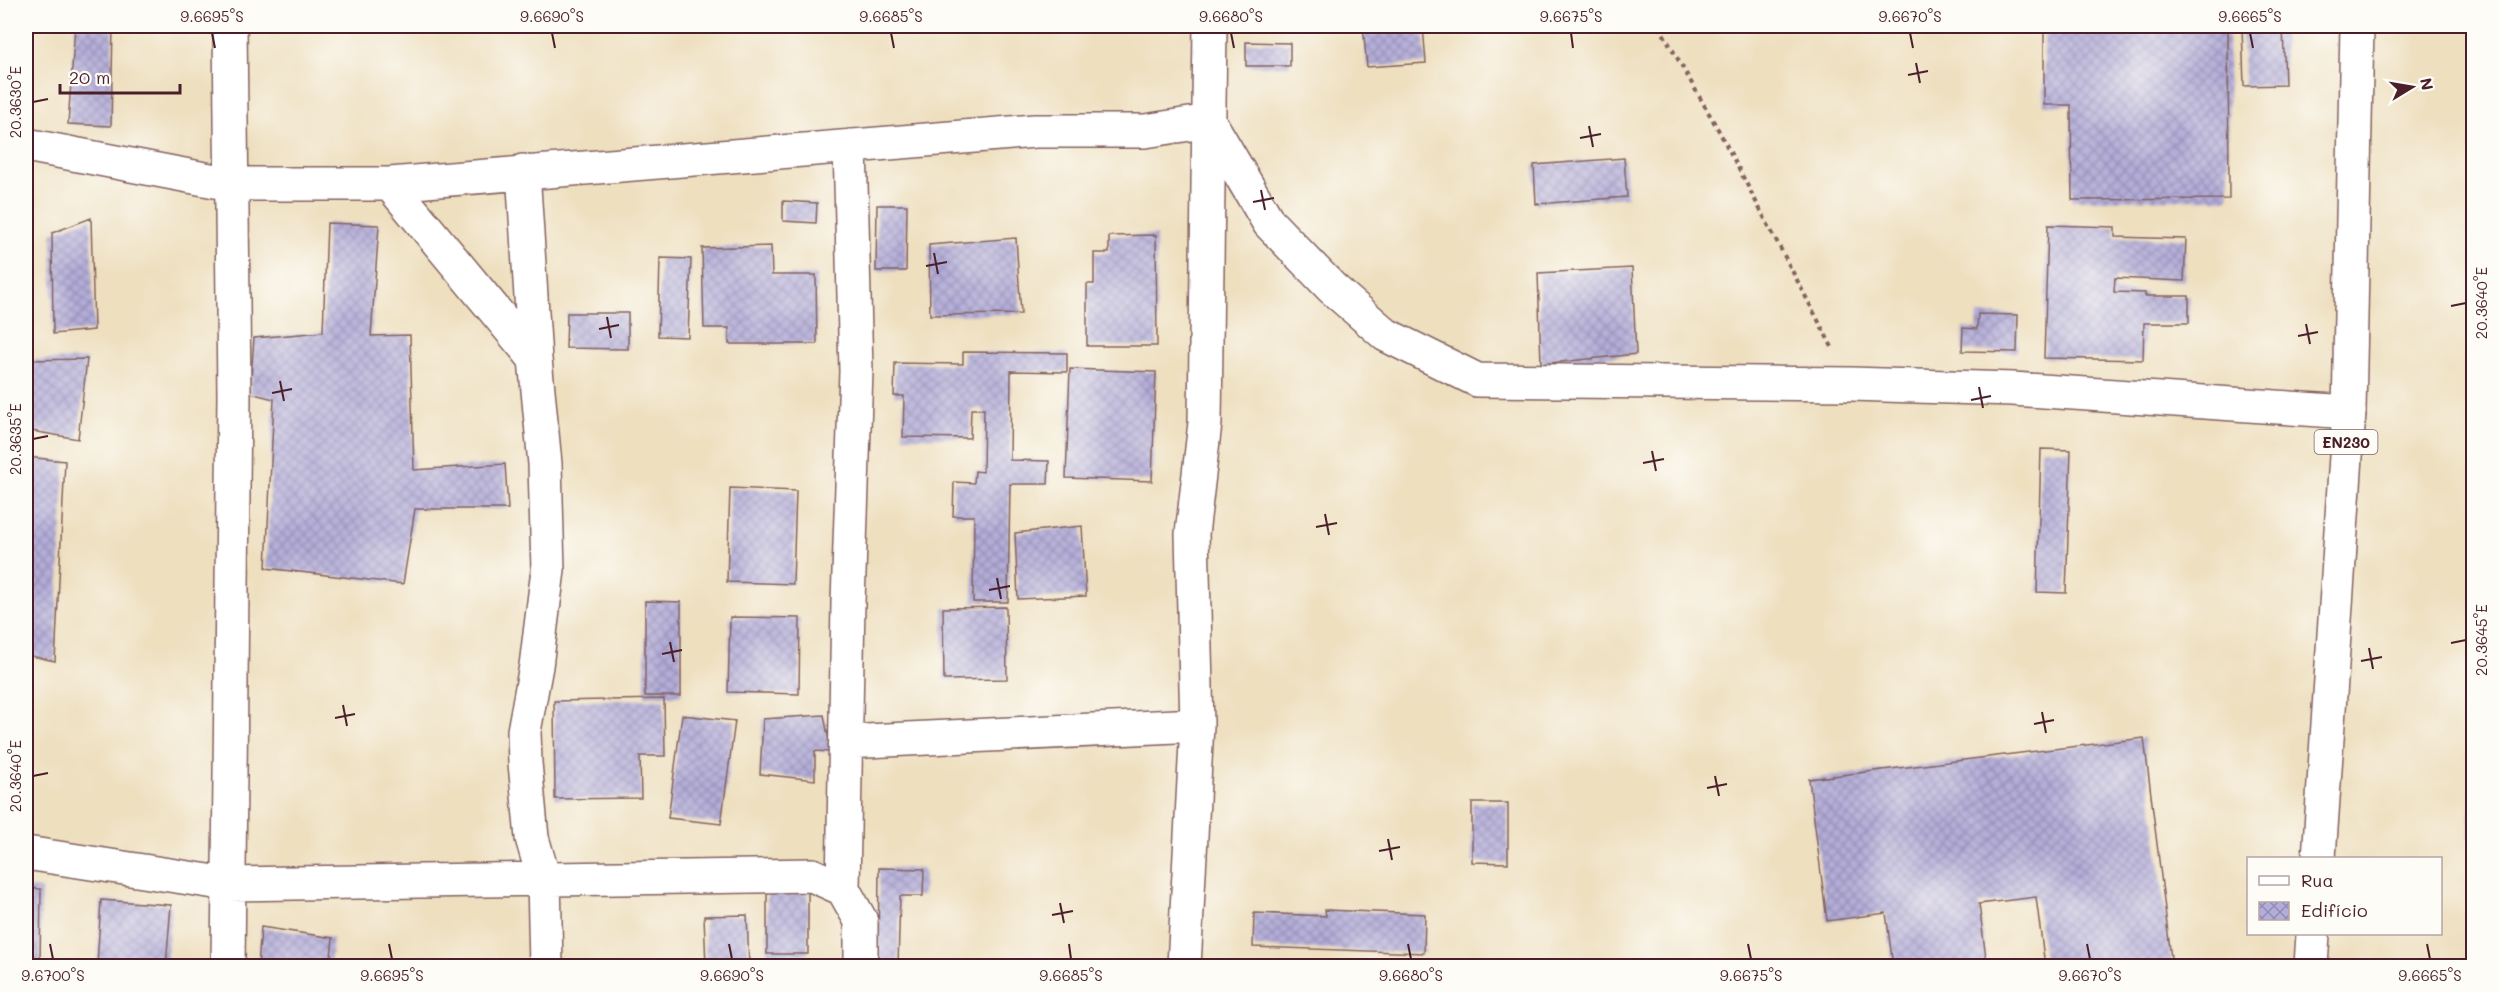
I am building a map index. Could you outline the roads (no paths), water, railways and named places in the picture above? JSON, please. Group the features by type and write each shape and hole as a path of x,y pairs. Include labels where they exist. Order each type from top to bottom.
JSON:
{"street":[{"path":"228,966 234,395 230,26"},
{"path":"1184,966 1197,725 1192,534 1205,423 1210,26"},
{"name":"EN230","path":"2319,857 2349,412 2357,26"},
{"path":"26,144 231,184 390,184 523,171 1035,130 1145,131 1209,121"},
{"path":"1209,121 1269,223 1332,288 1386,335 1477,380 1851,384 2013,389 2349,412"},
{"path":"850,146 856,371 843,889 861,921 861,966"},
{"path":"523,171 535,359 545,464 548,570 536,666 524,730 532,838 544,879 546,966"},
{"path":"390,184 535,359"},
{"path":"846,742 1197,725"},
{"path":"26,853 228,884 812,875 843,889"},
{"path":"2310,966 2313,935"}]}
